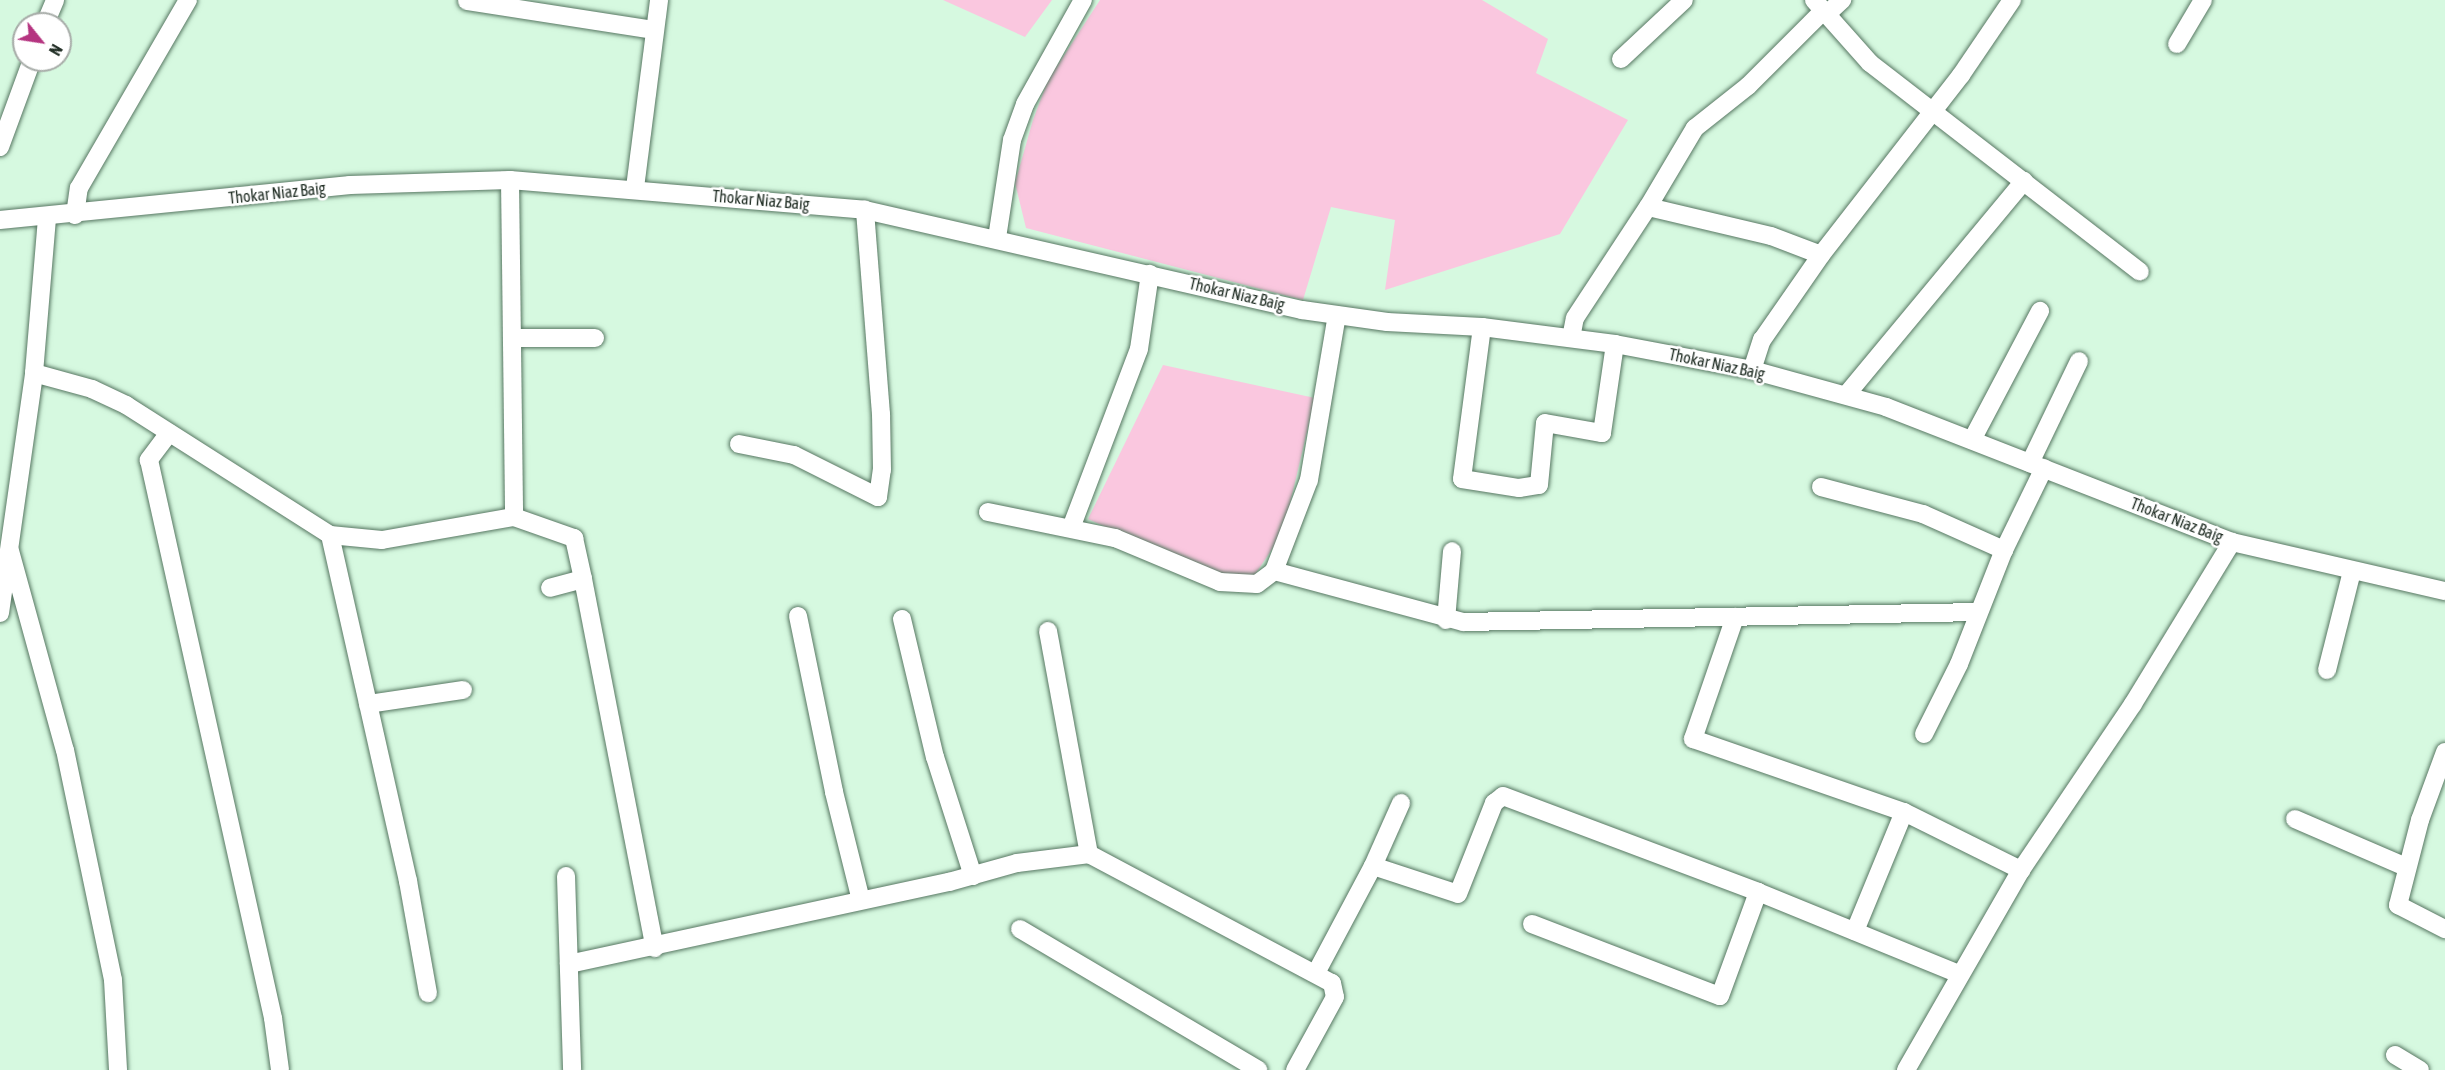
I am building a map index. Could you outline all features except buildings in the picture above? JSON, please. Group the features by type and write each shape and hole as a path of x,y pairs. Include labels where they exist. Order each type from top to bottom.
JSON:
{"street":[{"path":"75,215 79,188 188,0"},
{"path":"467,0 654,30"},
{"path":"635,188 659,0"},
{"path":"997,238 1012,140 1025,104 1083,0"},
{"path":"1621,59 1684,0"},
{"path":"1571,338 1575,318 1648,207 1695,128 1748,86 1822,8 1842,0"},
{"path":"1752,370 1762,340 1821,255 1934,110 2012,0"},
{"path":"2177,44 2203,0"},
{"path":"1822,8 1870,63 1934,110 2140,272"},
{"path":"0,147 28,72"},
{"path":"510,180 514,517"},
{"name":"Thokar Niaz Baig","path":"0,220 47,218 350,185 510,180 635,188 865,210 1337,315 1482,327 1571,338 1752,370 1847,394 1972,440 2232,542 2352,572 2445,591"},
{"path":"1847,394 2024,181"},
{"path":"1648,207 1771,236 1821,255"},
{"path":"740,444 794,455 878,497 882,471 881,403 865,210"},
{"path":"0,613 34,373 47,218"},
{"path":"1071,528 1139,349 1150,274"},
{"path":"1972,440 2040,311"},
{"path":"988,512 1115,538 1220,582 1257,584 1274,571 1309,480 1337,315"},
{"path":"1482,327 1462,479 1519,488 1539,485 1545,423 1602,433 1615,344"},
{"path":"513,338 595,338"},
{"path":"1924,734 1959,664 2079,361"},
{"path":"34,373 92,388 169,433 330,535 382,540 514,517 574,538 655,948"},
{"path":"169,433 149,460 273,1018 280,1070"},
{"path":"1821,487 1923,514 2004,550"},
{"path":"330,535 408,881 428,993"},
{"path":"1906,1070 1959,974 2021,870 2133,704 2232,542"},
{"path":"10,551 65,750 111,969 118,1070"},
{"path":"1446,620 1452,551"},
{"path":"1274,571 1446,620 1978,612"},
{"path":"2327,670 2352,572"},
{"path":"550,588 583,579"},
{"path":"798,616 834,792 861,900"},
{"path":"1736,617 1694,739 1904,812 2021,870"},
{"path":"902,619 935,757 973,876"},
{"path":"1048,631 1089,854"},
{"path":"368,704 463,690"},
{"path":"2445,752 2406,867 2398,905 2445,929"},
{"path":"1373,866 1458,894 1494,803 1503,796 1758,892 1959,974"},
{"path":"1316,973 1373,866 1401,803"},
{"path":"1855,931 1904,812"},
{"path":"2295,819 2406,867"},
{"path":"569,964 655,948 973,876 1017,863 1089,854 1332,983 1335,997 1295,1070"},
{"path":"566,876 573,1070"},
{"path":"1532,924 1719,996 1758,892"},
{"path":"1020,929 1258,1070"},
{"path":"2395,1055 2420,1070"}],"shaded area":[{"path":"943,0 1052,0 1025,37"},
{"path":"1100,0 1482,0 1548,39 1536,73 1628,120 1560,234 1385,290 1395,220 1331,207 1303,300 1026,228 1015,183 1033,120 1048,80"},
{"path":"1163,365 1315,398 1283,533 1252,579 1219,579 1088,519"}]}
